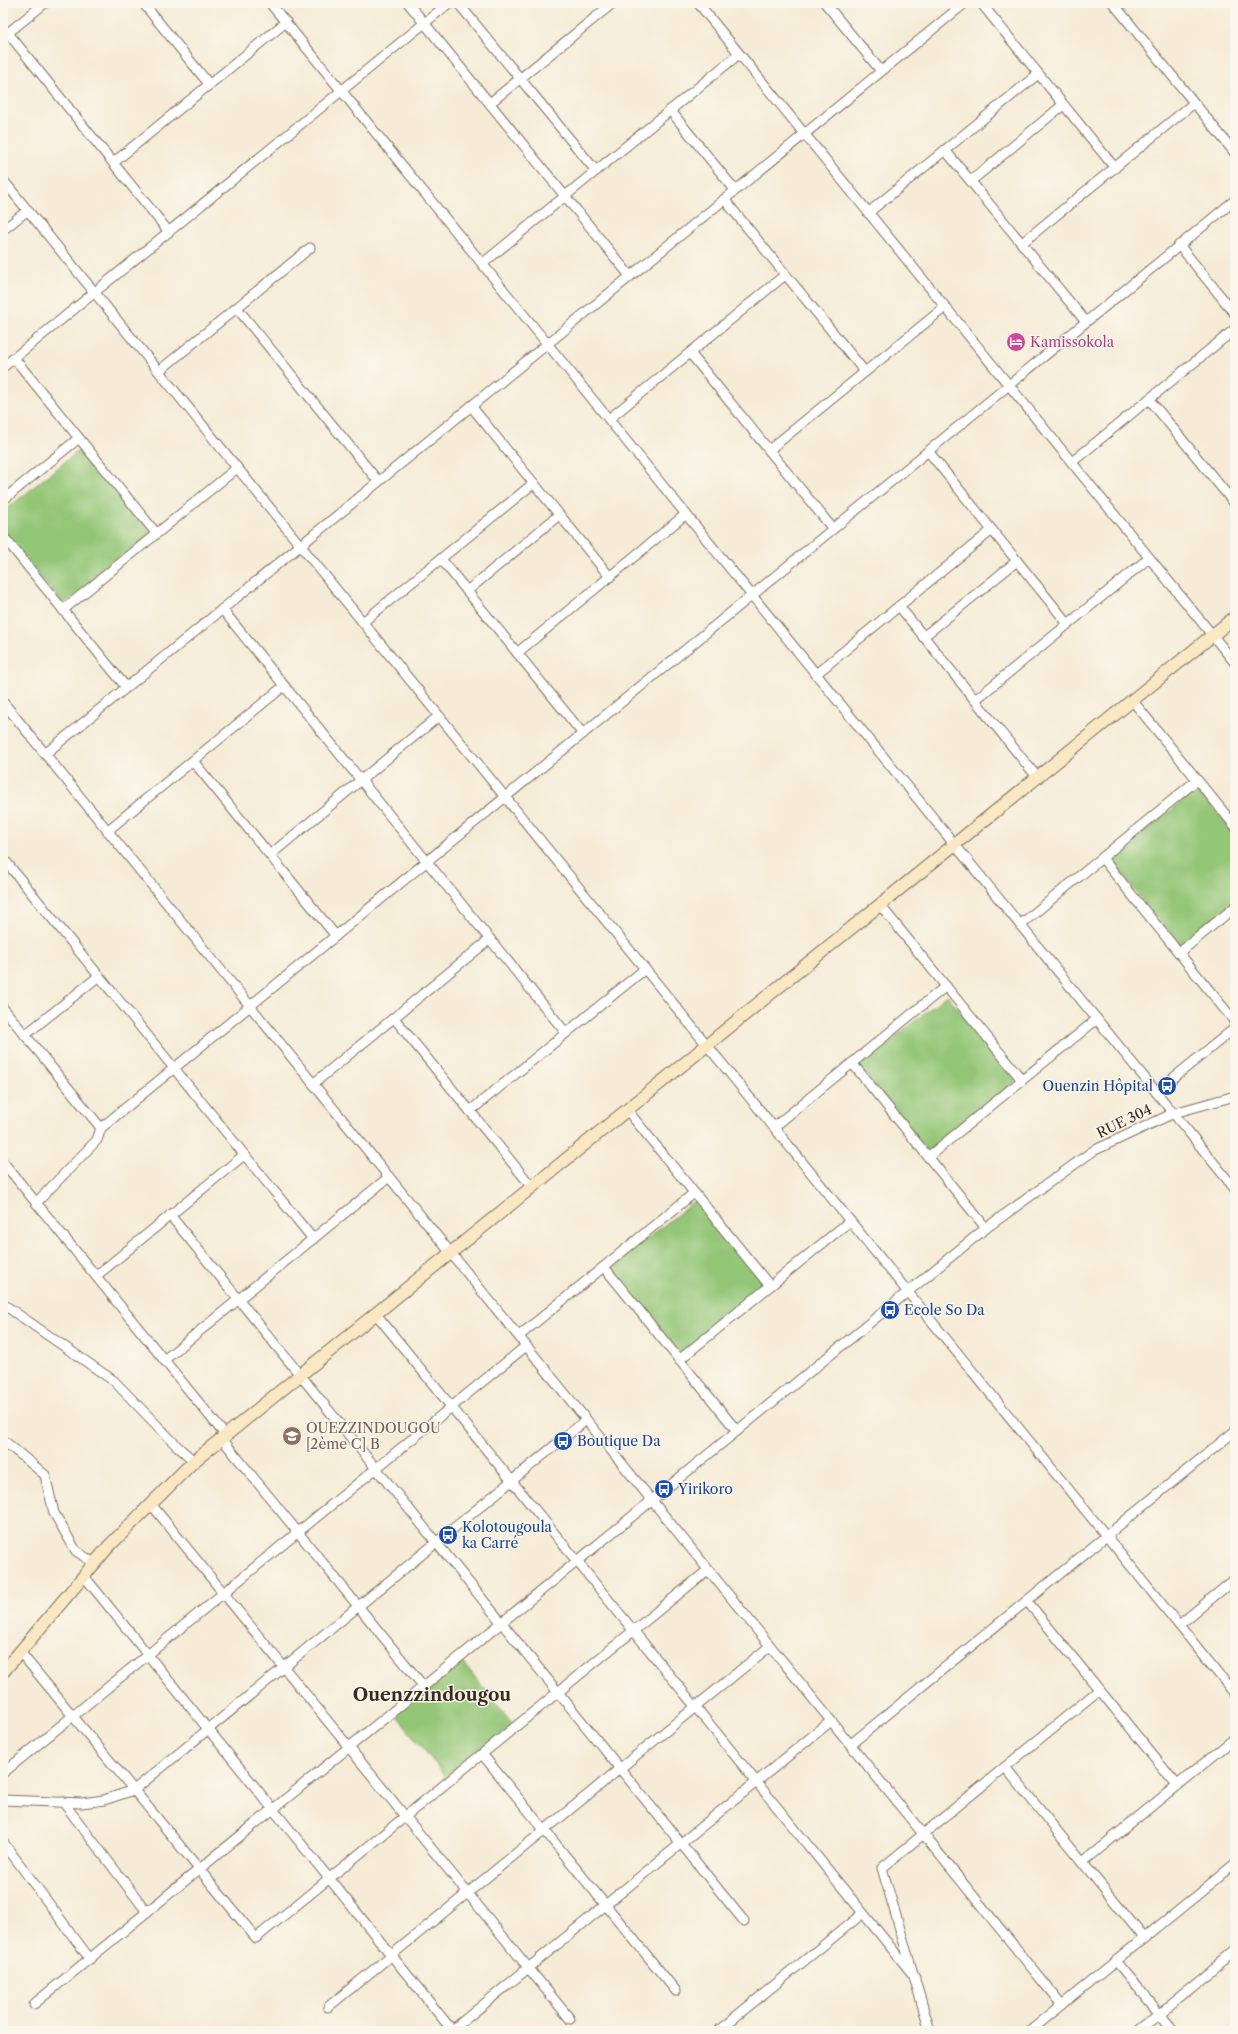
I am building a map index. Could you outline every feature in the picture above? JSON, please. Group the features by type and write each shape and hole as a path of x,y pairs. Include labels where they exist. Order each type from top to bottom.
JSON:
{"street":[{"path":"45,3 5,35 169,232"},
{"path":"143,3 209,84"},
{"path":"270,3 1235,1189"},
{"path":"408,3 630,276"},
{"path":"3,367 449,3"},
{"path":"458,3 596,171"},
{"path":"490,103 613,3"},
{"path":"698,3 1235,663"},
{"path":"825,3 881,71"},
{"path":"45,754 965,3"},
{"path":"981,3 1115,168"},
{"path":"1117,5 1235,153"},
{"path":"113,163 286,22"},
{"path":"482,264 739,54"},
{"path":"868,213 1038,74"},
{"path":"1022,244 1194,103"},
{"path":"971,181 1063,105"},
{"path":"670,110 735,190"},
{"path":"946,150 1086,322"},
{"path":"3,180 1235,1694"},
{"path":"724,199 865,372"},
{"path":"36,1203 97,1140 101,1128 1235,200"},
{"path":"3,230 28,210"},
{"path":"1179,245 1235,314"},
{"path":"159,371 310,248"},
{"path":"609,419 785,275"},
{"path":"769,450 945,307"},
{"path":"237,308 378,481"},
{"path":"1072,462 1235,329"},
{"path":"690,353 833,529"},
{"path":"14,358 156,533"},
{"path":"1149,399 1235,504"},
{"path":"471,406 610,577"},
{"path":"3,500 79,438"},
{"path":"928,451 1068,624"},
{"path":"63,610 237,468"},
{"path":"363,622 534,483"},
{"path":"1227,495 1235,488"},
{"path":"517,652 686,514"},
{"path":"467,591 560,515"},
{"path":"816,674 992,530"},
{"path":"3,536 126,687"},
{"path":"975,700 1150,558"},
{"path":"441,559 583,734"},
{"path":"923,637 1017,561"},
{"path":"899,606 1037,777"},
{"path":"222,609 566,1033"},
{"path":"3,1672 109,1546 194,1461 1235,617"},
{"path":"107,831 284,686"},
{"path":"1132,700 1235,826"},
{"path":"3,702 1062,2005"},
{"path":"270,855 440,716"},
{"path":"193,761 336,936"},
{"path":"1020,925 1197,780"},
{"path":"3,858 313,1239"},
{"path":"1102,858 1235,1022"},
{"path":"880,905 1022,1080"},
{"path":"1179,953 1235,907"},
{"path":"313,1084 490,939"},
{"path":"470,1111 645,968"},
{"path":"25,1035 99,976"},
{"path":"774,1127 946,986"},
{"path":"3,1008 101,1128"},
{"path":"394,1018 532,1188"},
{"path":"928,1157 1097,1019"},
{"path":"1156,1092 1235,1028"},
{"path":"852,1063 986,1228"},
{"name":"RUE 304","path":"34,2004 986,1228 1093,1151 1174,1113 1235,1096"},
{"path":"627,1110 770,1286"},
{"path":"96,1276 244,1155"},
{"path":"3,1162 164,1360 298,1532 424,1687"},
{"path":"164,1360 389,1177"},
{"path":"519,1336 694,1193"},
{"path":"170,1215 744,1921"},
{"path":"679,1360 850,1221"},
{"path":"604,1267 737,1431"},
{"path":"3,1304 114,1382 177,1446 194,1461"},
{"path":"376,1314 915,1976"},
{"path":"3,1773 526,1346"},
{"path":"3,1800 82,1803 104,1800 134,1790 586,1420"},
{"path":"851,1744 1235,1431"},
{"path":"3,1440 45,1475 54,1513 76,1551 94,1563"},
{"path":"151,1504 570,2019"},
{"path":"20,1652 256,1938 708,1570"},
{"path":"84,1576 452,2030 831,1721"},
{"path":"1179,1625 1235,1580"},
{"path":"1027,1601 1177,1785"},
{"path":"328,2007 770,1646"},
{"path":"930,2031 882,1868 1099,1690"},
{"path":"1082,1862 1235,1738"},
{"path":"482,1754 676,1991"},
{"path":"1005,1767 1144,1938"},
{"path":"63,1802 147,1912"},
{"path":"3,1842 90,1959"},
{"path":"1030,2031 1235,1864"},
{"path":"718,2031 863,1913"},
{"path":"1138,2031 1235,1952"},
{"path":"1116,1961 1174,2031"}],"green space":[{"path":"82,448 152,534 63,605 3,530 3,512"},
{"path":"1198,789 1235,835 1235,900 1179,946 1110,859"},
{"path":"947,995 1016,1081 928,1152 859,1066"},
{"path":"697,1199 766,1286 677,1356 608,1270"},
{"path":"461,1660 514,1725 448,1779 395,1714"}],"place":[{"name":"Kamissokola","path":"1016,342"},
{"name":"Ouenzin Hôpital","path":"1167,1086"},
{"name":"Ecole So Da","path":"890,1310"},
{"name":"OUEZZINDOUGOU [2ème C] B","path":"292,1436"},
{"name":"Boutique Da","path":"563,1441"},
{"name":"Yirikoro","path":"664,1489"},
{"name":"Kolotougoula ka Carré","path":"448,1535"}],"district":[{"name":"Ouenzzindougou","path":"432,1695"}]}
